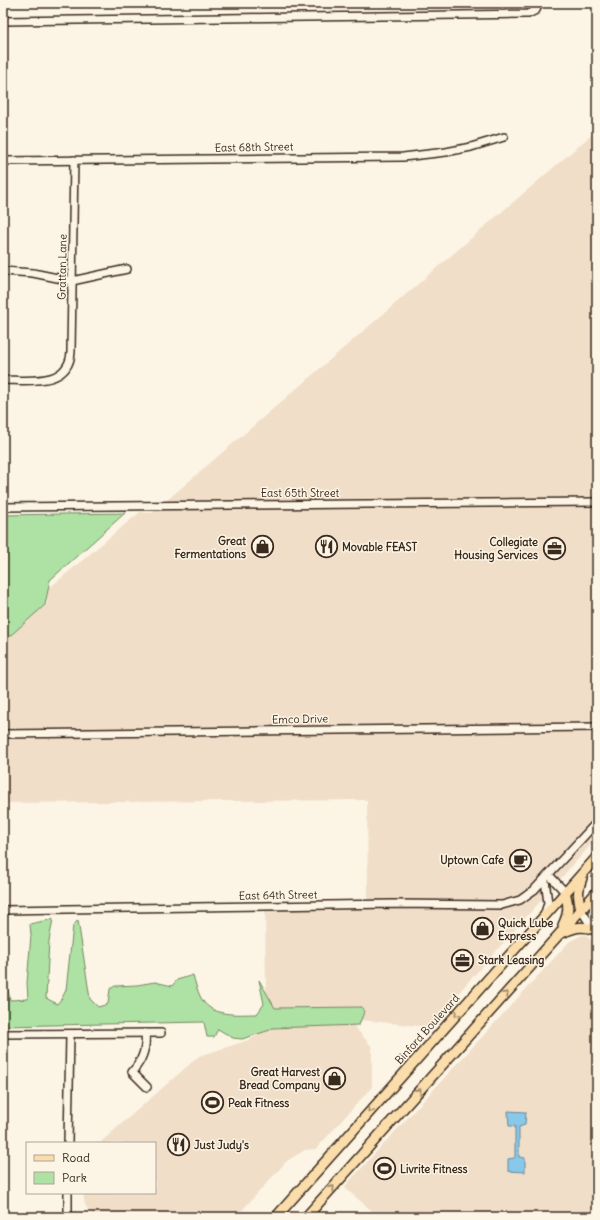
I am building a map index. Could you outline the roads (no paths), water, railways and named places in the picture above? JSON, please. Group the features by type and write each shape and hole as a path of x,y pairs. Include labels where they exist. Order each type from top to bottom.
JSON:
{"main road":[{"name":"Binford Boulevard","path":"276,1217 597,857"},
{"path":"581,910 578,898 578,888 585,871"},
{"path":"559,934 568,914 569,904 565,892"},
{"path":"306,1217 596,893"},
{"path":"559,934 582,926 595,931"}],"street":[{"path":"3,21 528,14 537,6"},
{"name":"East 68th Street","path":"3,161 403,156 446,152 504,137"},
{"name":"Grattan Lane","path":"3,380 46,380 55,377 63,372 67,367 71,355 74,160"},
{"path":"3,271 32,273 72,281 127,269"},
{"name":"East 65th Street","path":"3,507 597,502"},
{"name":"Emco Drive","path":"3,734 597,727"},
{"name":"East 64th Street","path":"3,910 392,904 499,906 515,902 534,890 547,878 597,822"},
{"path":"547,878 565,892"},
{"path":"545,916 548,903 547,878"},
{"path":"595,931 593,913 596,893"},
{"path":"581,910 595,931"},
{"path":"145,1033 144,1052 138,1065 132,1072 147,1088"},
{"path":"3,1034 161,1033"},
{"path":"68,1142 70,1034"},
{"path":"68,1194 68,1217"}],"water":[{"path":"508,1111 526,1112 525,1125 519,1127 519,1157 525,1158 525,1172 508,1171 508,1159 515,1157 515,1126 509,1126"}],"place":[{"name":"Great Fermentations","path":"262,547"},
{"name":"Movable FEAST","path":"326,547"},
{"name":"Collegiate Housing Services","path":"554,548"},
{"name":"Uptown Cafe","path":"520,860"},
{"name":"Quick Lube Express","path":"483,929"},
{"name":"Stark Leasing","path":"462,960"},
{"name":"Great Harvest Bread Company","path":"335,1078"},
{"name":"Peak Fitness","path":"212,1103"},
{"name":"Just Judy's","path":"178,1145"},
{"name":"Livrite Fitness","path":"385,1169"}]}
